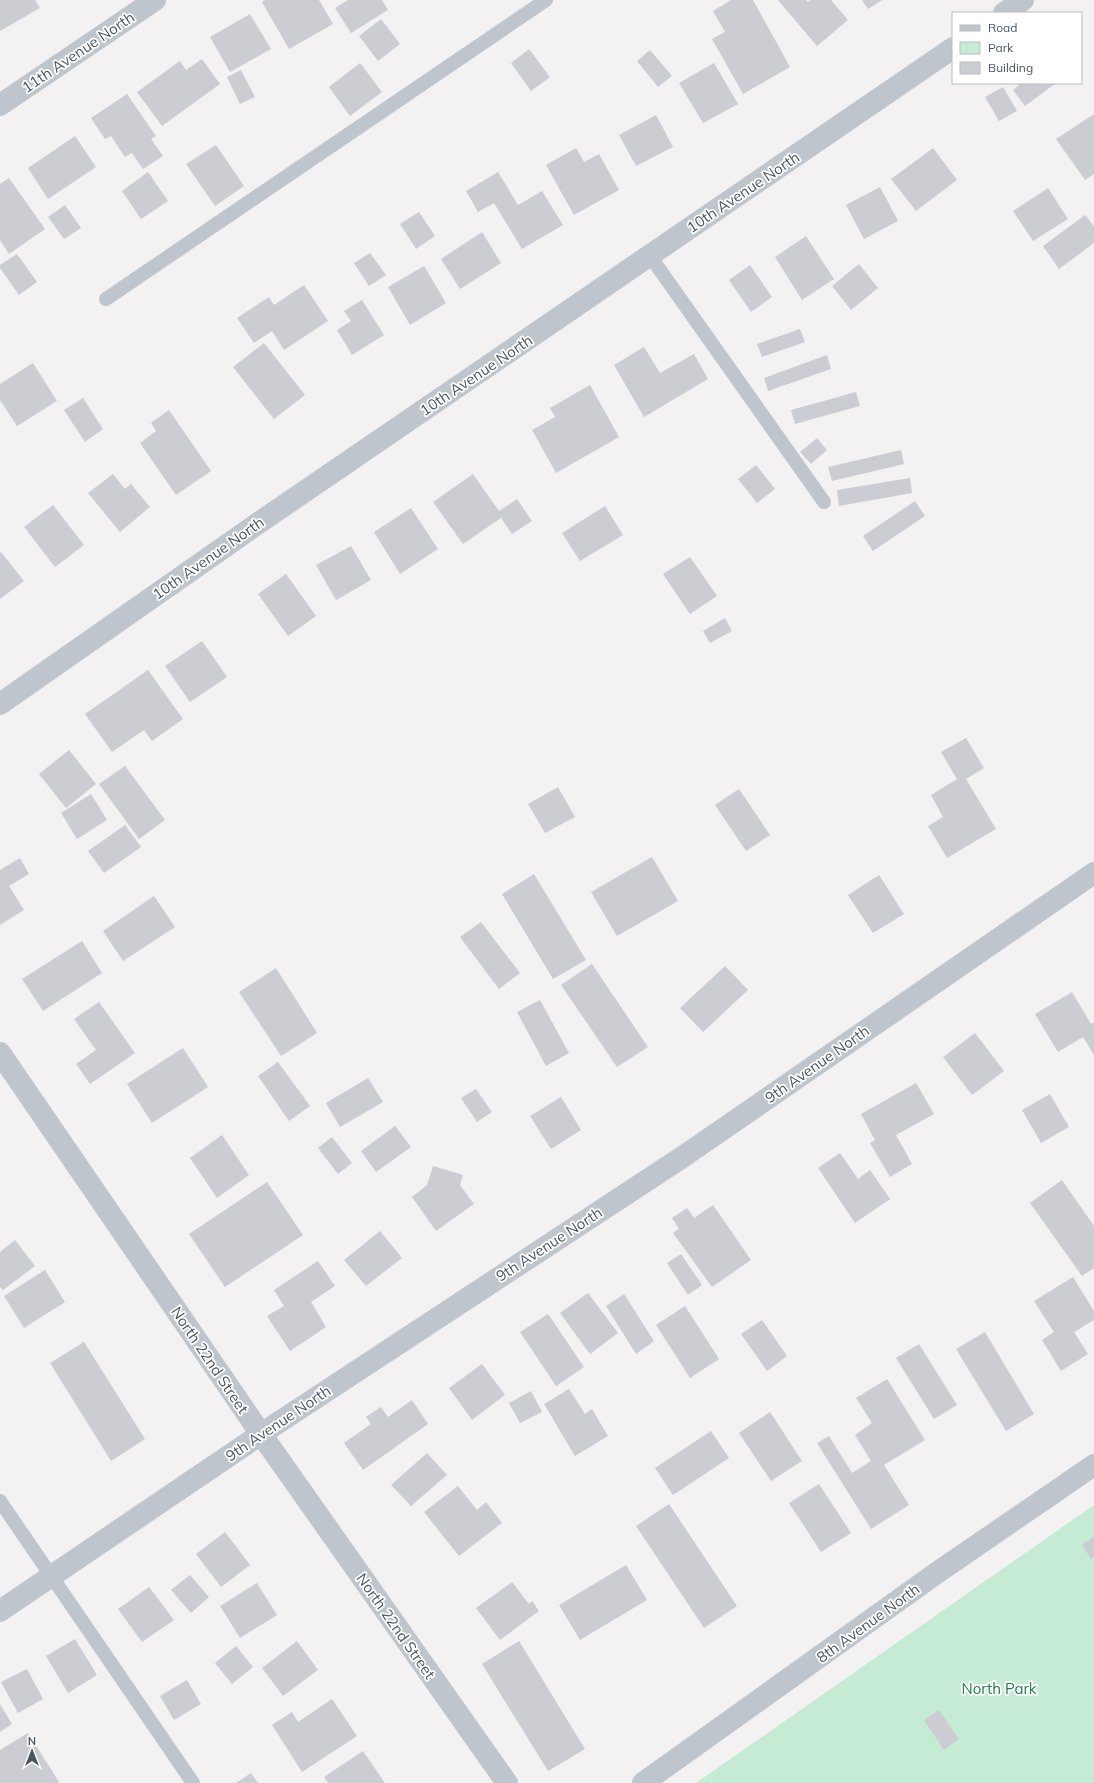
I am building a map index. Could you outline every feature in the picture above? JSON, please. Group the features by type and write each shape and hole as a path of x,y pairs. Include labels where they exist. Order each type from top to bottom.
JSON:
{"street":[{"name":"11th Avenue North","path":"0,105 156,0"},
{"path":"1005,12 1023,0"},
{"name":"10th Avenue North","path":"0,704 263,520 952,49"},
{"name":"9th Avenue North","path":"0,1611 261,1434 684,1156 1094,873"},
{"name":"North 22nd Street","path":"0,1053 261,1434 507,1783"},
{"name":"8th Avenue North","path":"643,1783 938,1572 1094,1465"}],"lane":[{"path":"106,299 546,0"},
{"path":"650,256 824,502"},
{"path":"0,1501 193,1783"}],"green space":[{"name":"North Park","path":"1094,1505 1094,1783 696,1783"}],"building":[{"path":"0,0 35,0 40,8 0,31"},
{"path":"265,0 319,0 333,24 289,49 262,2"},
{"path":"348,0 382,0 388,10 351,33 335,8"},
{"path":"731,0 753,0 790,67 743,94 712,39 725,32 713,11"},
{"path":"778,0 806,0 808,2 811,0 831,0 848,20 817,46"},
{"path":"862,0 882,0 868,9"},
{"path":"250,14 271,49 230,72 210,37"},
{"path":"381,19 400,44 378,61 359,36"},
{"path":"529,49 550,77 531,91 511,63"},
{"path":"650,50 672,76 658,87 637,61"},
{"path":"202,59 220,84 162,126 137,92 180,61 186,70"},
{"path":"360,63 382,92 350,116 329,87"},
{"path":"714,63 738,104 703,123 679,83"},
{"path":"241,70 255,97 240,104 227,77"},
{"path":"1020,84 1055,84 1025,106 1013,90"},
{"path":"1003,87 1017,111 999,121 985,97"},
{"path":"127,94 156,136 151,139 163,156 143,169 132,153 125,157 111,136 105,139 91,118"},
{"path":"1094,114 1094,174 1085,180 1056,139"},
{"path":"656,115 673,147 636,166 619,135"},
{"path":"75,136 96,167 48,199 28,168"},
{"path":"216,145 244,186 215,206 186,164"},
{"path":"576,148 584,162 599,154 619,190 574,215 546,165"},
{"path":"933,148 957,180 916,211 891,179"},
{"path":"148,172 168,201 141,219 122,191"},
{"path":"498,172 518,205 542,191 563,225 522,249 494,203 478,212 466,191"},
{"path":"9,178 45,229 9,254 0,240 0,184"},
{"path":"880,187 898,221 864,239 846,205"},
{"path":"1048,188 1068,219 1033,241 1013,211"},
{"path":"65,205 81,228 64,239 48,217"},
{"path":"419,212 435,236 416,249 400,224"},
{"path":"1085,215 1094,226 1094,243 1059,269 1043,246"},
{"path":"482,232 501,263 460,289 441,259"},
{"path":"806,236 834,279 802,300 775,257"},
{"path":"370,253 386,275 369,286 354,263"},
{"path":"17,254 37,282 19,295 0,268 0,265"},
{"path":"859,264 878,288 851,310 832,286"},
{"path":"750,265 772,297 751,312 729,280"},
{"path":"424,266 446,303 410,325 388,287"},
{"path":"304,285 328,321 284,350 272,331 254,343 237,318 269,297 274,305"},
{"path":"362,300 384,335 352,355 337,330 351,321 344,311"},
{"path":"800,329 805,342 762,357 757,344"},
{"path":"264,343 305,395 274,419 233,367"},
{"path":"644,347 660,373 694,354 708,379 644,417 614,365"},
{"path":"827,355 831,369 768,391 764,378"},
{"path":"33,363 57,401 17,426 0,400 0,384"},
{"path":"590,385 619,437 556,473 532,430 555,417 550,408"},
{"path":"856,392 860,406 795,424 791,410"},
{"path":"83,398 103,429 85,442 64,410"},
{"path":"169,410 211,471 176,495 140,443 156,431 151,423"},
{"path":"817,438 827,450 811,464 800,452"},
{"path":"901,450 904,464 832,481 828,467"},
{"path":"756,465 775,489 757,503 738,479"},
{"path":"113,474 125,489 131,484 150,507 120,532 88,493"},
{"path":"473,474 499,511 517,499 532,521 512,534 501,518 463,544 433,502"},
{"path":"910,478 912,493 839,506 837,490"},
{"path":"915,501 925,516 873,551 863,536"},
{"path":"53,505 84,545 55,567 24,527"},
{"path":"605,506 623,535 580,561 562,533"},
{"path":"411,508 438,549 400,574 374,532"},
{"path":"351,546 371,580 336,600 316,565"},
{"path":"1,552 24,581 0,599 0,553"},
{"path":"690,557 717,596 690,614 663,574"},
{"path":"286,574 316,616 288,636 258,594"},
{"path":"725,618 732,631 710,643 703,631"},
{"path":"202,641 227,677 190,702 165,666"},
{"path":"148,670 183,719 152,741 144,730 112,752 85,714"},
{"path":"966,738 984,768 966,779 996,829 947,858 928,826 943,817 931,795 957,779 941,752"},
{"path":"69,750 96,784 66,808 39,774"},
{"path":"125,766 165,820 139,839 99,784"},
{"path":"558,787 575,817 545,833 528,804"},
{"path":"739,789 770,835 746,851 715,805"},
{"path":"91,794 107,820 77,839 61,813"},
{"path":"125,825 141,847 104,873 88,851"},
{"path":"652,857 678,901 617,936 591,892"},
{"path":"20,858 29,874 9,886 24,910 0,925 0,870"},
{"path":"534,874 586,960 553,979 502,894"},
{"path":"879,875 904,914 873,933 848,895"},
{"path":"154,896 175,927 123,961 103,931"},
{"path":"481,922 520,973 499,989 460,937"},
{"path":"82,941 102,973 43,1011 22,979"},
{"path":"592,964 648,1047 617,1067 561,985"},
{"path":"725,966 748,990 703,1032 680,1008"},
{"path":"276,968 317,1033 281,1056 239,992"},
{"path":"1072,992 1091,1024 1094,1022 1094,1055 1083,1037 1058,1052 1035,1014"},
{"path":"540,1000 569,1053 546,1066 517,1012"},
{"path":"99,1002 135,1053 90,1084 76,1064 96,1050 74,1019"},
{"path":"975,1033 1004,1071 972,1095 943,1057"},
{"path":"183,1048 208,1087 152,1123 127,1084"},
{"path":"278,1062 310,1106 289,1121 258,1076"},
{"path":"368,1078 383,1102 340,1127 326,1103"},
{"path":"916,1083 934,1114 896,1135 912,1164 890,1177 870,1143 875,1140 861,1114"},
{"path":"476,1089 492,1112 477,1122 461,1098"},
{"path":"1050,1094 1069,1127 1041,1143 1022,1110"},
{"path":"561,1097 581,1130 551,1149 530,1116"},
{"path":"395,1126 411,1147 376,1172 361,1151"},
{"path":"222,1135 249,1175 217,1198 190,1158"},
{"path":"332,1137 352,1163 338,1174 318,1148"},
{"path":"840,1153 858,1179 870,1170 890,1199 855,1223 818,1168"},
{"path":"433,1166 463,1175 460,1185 474,1204 436,1231 412,1197 427,1185"},
{"path":"1062,1180 1094,1226 1094,1268 1082,1276 1030,1203"},
{"path":"267,1182 303,1235 225,1287 189,1234"},
{"path":"713,1205 751,1260 712,1287 673,1233 679,1229 672,1218 687,1208 694,1218"},
{"path":"380,1231 402,1258 366,1286 344,1260"},
{"path":"15,1240 35,1266 3,1290 0,1287 0,1252"},
{"path":"681,1254 702,1285 688,1295 667,1263"},
{"path":"318,1261 335,1286 311,1302 326,1327 290,1351 267,1316 284,1306 274,1290"},
{"path":"45,1270 65,1302 24,1328 4,1296"},
{"path":"1073,1277 1094,1311 1094,1320 1074,1332 1088,1354 1061,1371 1042,1340 1054,1332 1034,1301"},
{"path":"588,1293 618,1333 590,1354 560,1313"},
{"path":"624,1294 654,1341 636,1354 606,1306"},
{"path":"685,1306 719,1359 690,1378 656,1325"},
{"path":"548,1314 584,1367 556,1386 520,1332"},
{"path":"762,1320 787,1356 767,1371 741,1334"},
{"path":"985,1332 1034,1414 1006,1431 956,1349"},
{"path":"84,1342 145,1439 111,1461 50,1363"},
{"path":"919,1344 957,1405 934,1419 896,1358"},
{"path":"482,1364 505,1395 472,1420 449,1388"},
{"path":"887,1379 925,1440 884,1465 909,1505 871,1529 817,1443 829,1436 852,1473 871,1461 855,1435 872,1423 856,1398"},
{"path":"569,1389 585,1414 592,1409 608,1436 575,1456 544,1404"},
{"path":"531,1391 542,1412 520,1423 509,1403"},
{"path":"412,1400 428,1424 363,1470 344,1443 371,1424 366,1417 381,1407 388,1417"},
{"path":"770,1412 802,1461 771,1481 739,1433"},
{"path":"711,1431 729,1458 673,1495 655,1468"},
{"path":"427,1453 447,1475 411,1506 391,1485"},
{"path":"819,1484 851,1533 821,1552 789,1503"},
{"path":"458,1486 477,1510 486,1502 502,1523 459,1556 424,1512"},
{"path":"669,1504 737,1606 704,1628 636,1526"},
{"path":"225,1532 250,1565 221,1587 196,1554"},
{"path":"1094,1536 1094,1557 1091,1559 1082,1545"},
{"path":"626,1565 647,1600 580,1640 559,1605"},
{"path":"190,1575 209,1597 191,1613 171,1590"},
{"path":"512,1582 529,1604 532,1601 539,1611 500,1640 476,1608"},
{"path":"257,1583 277,1615 240,1638 220,1606"},
{"path":"149,1587 174,1620 142,1642 118,1609"},
{"path":"75,1639 97,1675 68,1693 46,1656"},
{"path":"297,1641 318,1670 283,1696 262,1668"},
{"path":"519,1641 585,1749 548,1771 482,1664"},
{"path":"236,1646 253,1667 232,1684 215,1663"},
{"path":"27,1669 43,1699 18,1713 1,1682"},
{"path":"187,1680 201,1704 174,1720 160,1696"},
{"path":"332,1699 357,1736 302,1772 272,1725 292,1712 298,1722"},
{"path":"0,1704 12,1724 0,1732"},
{"path":"939,1710 959,1739 944,1750 924,1720"},
{"path":"28,1733 59,1782 0,1783 0,1750"},
{"path":"363,1751 385,1783 328,1783 324,1777"},
{"path":"251,1773 258,1783 236,1783"}]}
